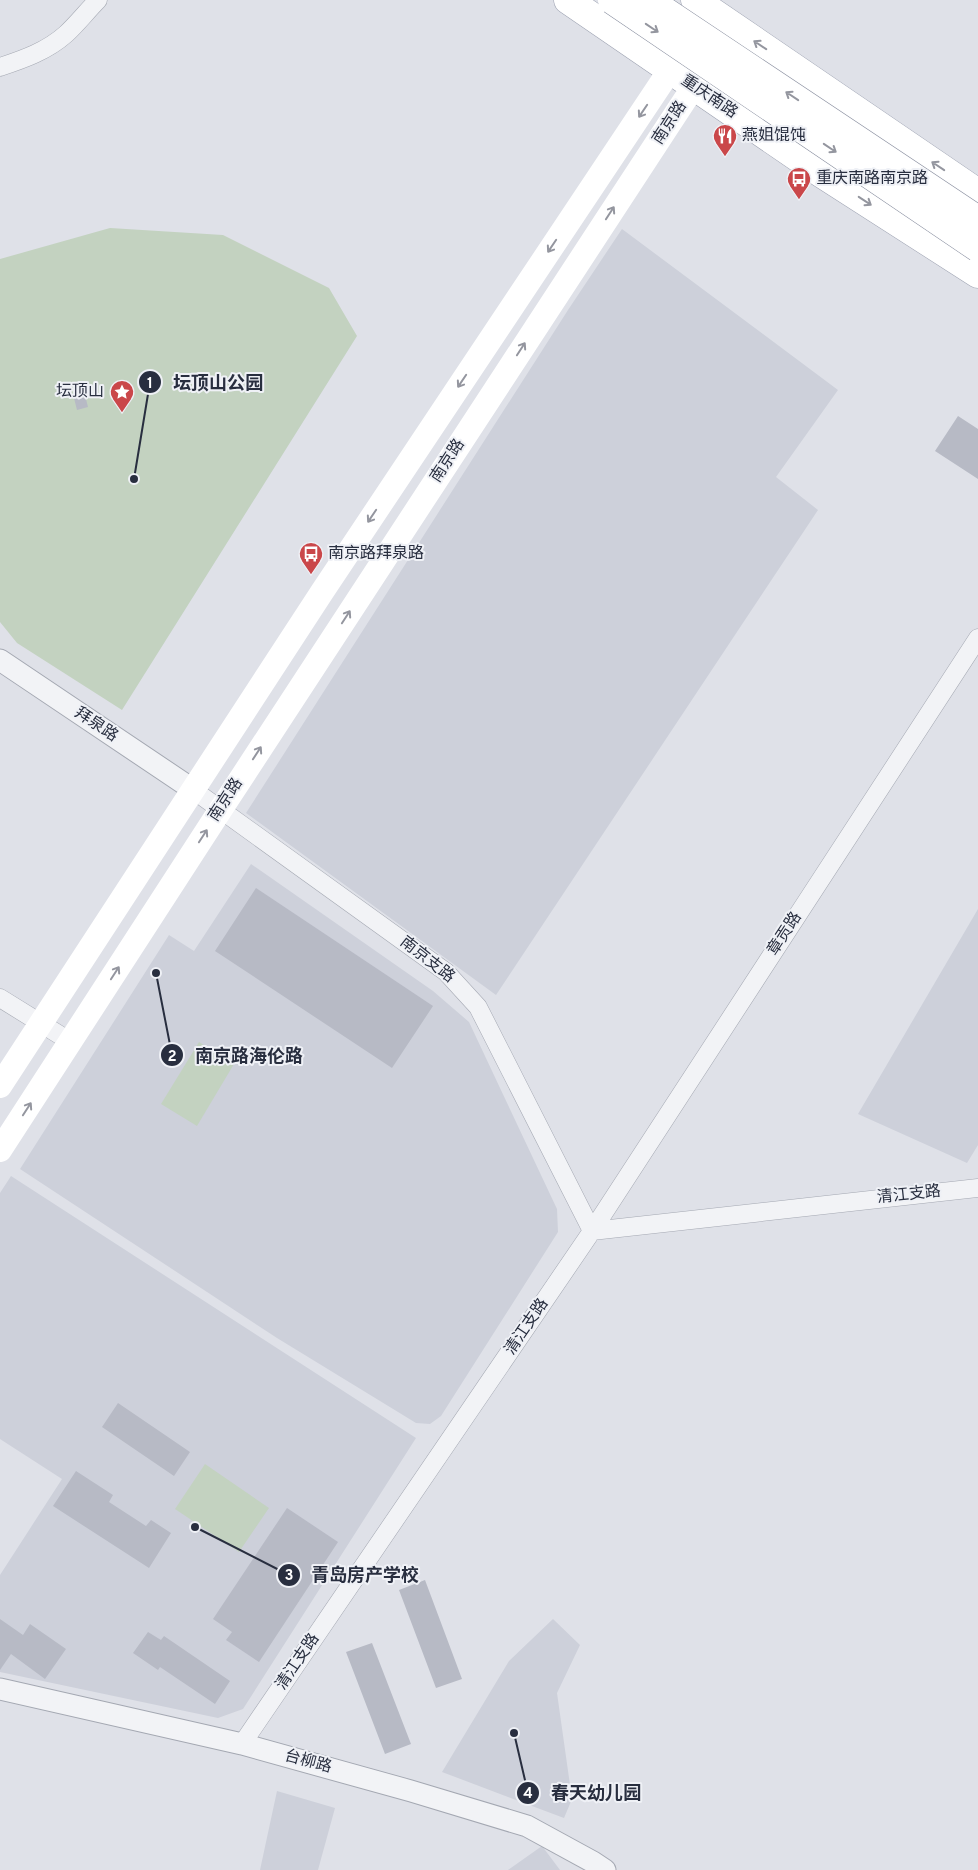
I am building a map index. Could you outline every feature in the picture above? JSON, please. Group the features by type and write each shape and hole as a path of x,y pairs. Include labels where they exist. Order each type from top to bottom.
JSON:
{"main road":[{"name":"重庆南路","path":"568,0 820,172 978,274"},
{"path":"612,0 978,248"},
{"path":"648,0 978,220"},
{"path":"695,0 978,193"},
{"name":"南京路","path":"0,1086 192,789 670,70 720,18"},
{"name":"南京路","path":"0,1150 221,808 694,86 720,18"}],"street":[{"path":"0,67 31,56 50,46 66,34 98,0"},
{"name":"章贡路","path":"592,1231 978,638"},
{"name":"拜泉路","path":"0,660 192,789"},
{"name":"南京支路","path":"192,789 221,808 446,972 478,1007 592,1231"},
{"path":"0,998 71,1042"},
{"name":"清江支路","path":"242,1744 592,1231 978,1188"},
{"name":"台柳路","path":"0,1689 242,1744 411,1791 527,1826 604,1870"}],"shaded area":[{"path":"622,229 838,390 776,477 818,510 496,995 246,813 568,310"},
{"path":"251,864 433,991 469,1022 557,1209 558,1232 441,1416 430,1424 416,1423 277,1338 20,1169 169,935 194,951"},
{"path":"978,909 978,1145 967,1163 858,1114"},
{"path":"11,1176 416,1438 243,1709 218,1718 0,1672 0,1575 62,1479 0,1439 0,1193"},
{"path":"553,1619 580,1645 557,1693 572,1799 564,1818 442,1772 509,1661"},
{"path":"277,1791 335,1808 318,1870 260,1870"},
{"path":"542,1846 560,1870 508,1870"}],"green space":[{"path":"110,228 223,235 329,288 357,336 122,710 17,643 0,622 0,259"},
{"path":"199,1042 234,1064 197,1126 161,1104"},
{"path":"205,1464 269,1508 239,1552 175,1509"}],"building":[{"path":"85,395 88,407 77,410 74,398"},
{"path":"958,416 978,429 978,479 935,451"},
{"path":"256,888 433,1006 392,1068 215,951"},
{"path":"118,1403 190,1452 174,1476 102,1427"},
{"path":"76,1471 113,1495 109,1502 146,1526 151,1520 171,1533 149,1568 53,1506"},
{"path":"287,1508 338,1542 259,1662 226,1640 232,1632 213,1619"},
{"path":"425,1580 462,1679 436,1688 399,1590"},
{"path":"0,1619 23,1635 30,1624 66,1649 45,1679 11,1654 0,1670"},
{"path":"148,1632 161,1640 164,1636 230,1681 215,1704 160,1667 158,1670 133,1653"},
{"path":"372,1643 411,1744 385,1754 346,1652"}],"place":[{"name":"燕姐馄饨","path":"725,157"},
{"name":"重庆南路南京路","path":"799,200"},
{"name":"坛顶山","path":"122,413"},
{"name":"坛顶山公园","path":"134,479"},
{"name":"南京路拜泉路","path":"311,575"},
{"name":"南京路海伦路","path":"156,973"},
{"name":"青岛房产学校","path":"195,1527"},
{"name":"春天幼儿园","path":"514,1733"}]}
